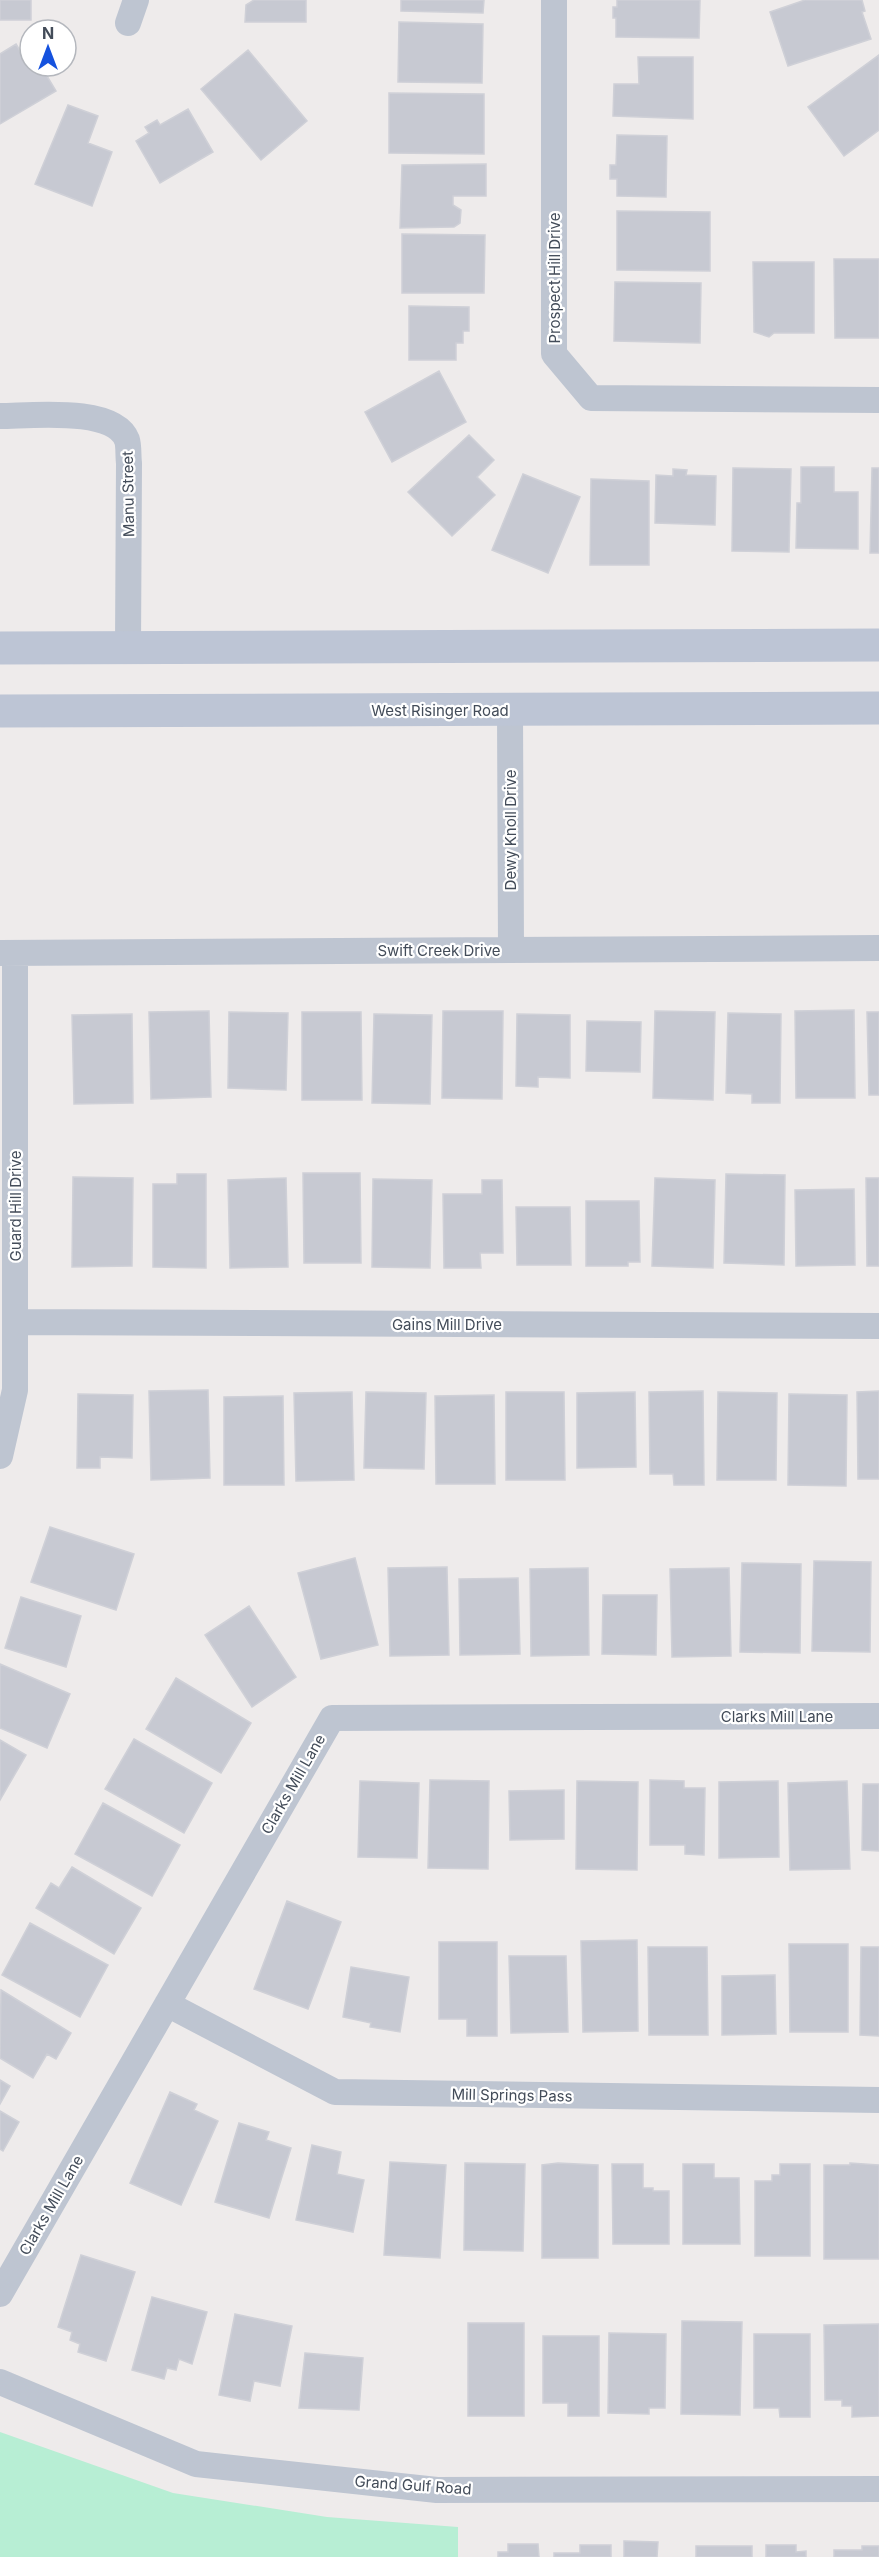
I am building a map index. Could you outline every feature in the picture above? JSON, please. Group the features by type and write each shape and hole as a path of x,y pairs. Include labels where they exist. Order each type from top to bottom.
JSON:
{"main road":[{"path":"0,648 879,645"},
{"name":"West Risinger Road","path":"0,711 879,708"}],"street":[{"name":"Prospect Hill Drive","path":"554,0 554,354 591,398 879,400"},
{"name":"Manu Street","path":"0,416 98,418 116,426 126,439 129,463 128,648"},
{"name":"Dewy Knoll Drive","path":"510,710 511,950"},
{"name":"Swift Creek Drive","path":"8,953 879,948"},
{"name":"Guard Hill Drive","path":"0,1456 15,1390 8,953"},
{"name":"Gains Mill Drive","path":"15,1322 879,1326"},
{"name":"Clarks Mill Lane","path":"0,2294 332,1718 879,1716"},
{"name":"Mill Springs Pass","path":"167,2004 335,2092 879,2100"},
{"name":"Grand Gulf Road","path":"0,2382 196,2464 437,2490 879,2489"}],"green space":[{"path":"0,2432 173,2493 327,2517 458,2527 458,2557 0,2557"}],"building":[{"path":"0,0 31,0 31,18 0,20"},
{"path":"254,0 306,0 306,22 245,22 246,5"},
{"path":"401,0 484,0 483,13 401,11"},
{"path":"617,0 700,0 699,38 616,37 616,18 613,18 613,7 617,7"},
{"path":"805,0 862,0 865,11 862,12 871,39 788,66 770,12"},
{"path":"399,22 483,24 482,83 398,82"},
{"path":"16,44 18,47 18,78 48,78 56,91 0,124 0,54"},
{"path":"248,50 307,121 261,160 201,89"},
{"path":"879,55 879,130 844,156 808,107"},
{"path":"638,57 693,57 693,119 613,116 614,84 639,84"},
{"path":"389,93 484,94 484,154 389,153"},
{"path":"68,105 98,116 88,143 112,152 92,206 35,184"},
{"path":"188,109 213,152 160,183 136,141 149,133 145,127 157,120 160,125"},
{"path":"617,135 667,136 666,197 617,196 617,179 610,179 610,165 616,165"},
{"path":"486,164 486,196 453,196 453,205 461,210 460,223 454,227 400,228 402,165"},
{"path":"617,211 710,212 710,271 617,270"},
{"path":"402,234 485,235 484,293 402,293"},
{"path":"834,259 879,259 879,338 835,338"},
{"path":"753,262 814,262 814,333 774,333 769,337 754,332"},
{"path":"615,282 701,283 700,343 614,341"},
{"path":"409,306 469,307 469,331 463,331 463,343 456,343 456,360 409,360"},
{"path":"439,371 466,422 392,462 365,412"},
{"path":"469,435 494,460 477,477 495,495 452,536 408,492"},
{"path":"801,467 834,467 834,492 858,492 858,549 796,548 797,503 801,503"},
{"path":"733,468 791,469 789,552 732,551"},
{"path":"872,468 879,468 879,553 870,553"},
{"path":"673,469 687,470 686,475 716,476 715,525 655,523 656,475 673,476"},
{"path":"523,474 580,497 548,573 492,550"},
{"path":"591,479 649,481 649,565 590,565"},
{"path":"854,1010 855,1098 796,1098 795,1011"},
{"path":"209,1011 211,1097 151,1099 149,1012"},
{"path":"443,1011 503,1011 502,1099 442,1098"},
{"path":"655,1011 715,1012 713,1100 653,1098"},
{"path":"229,1012 288,1013 286,1090 228,1088"},
{"path":"302,1012 361,1012 362,1100 302,1100"},
{"path":"867,1012 879,1012 879,1095 869,1095"},
{"path":"728,1013 781,1014 780,1103 752,1103 752,1094 726,1093"},
{"path":"132,1014 133,1103 74,1104 72,1015"},
{"path":"374,1014 432,1015 430,1104 372,1103"},
{"path":"517,1014 570,1015 570,1078 538,1077 538,1087 516,1086"},
{"path":"587,1021 641,1022 640,1072 586,1071"},
{"path":"303,1173 360,1173 361,1263 304,1263"},
{"path":"177,1174 206,1174 206,1268 153,1267 153,1184 177,1184"},
{"path":"726,1174 785,1175 784,1265 724,1263"},
{"path":"73,1177 133,1178 132,1266 72,1267"},
{"path":"286,1178 288,1267 230,1268 228,1180"},
{"path":"655,1178 715,1180 713,1268 652,1266"},
{"path":"866,1178 879,1178 879,1266 867,1266"},
{"path":"373,1179 432,1180 430,1268 372,1267"},
{"path":"482,1180 502,1180 503,1253 480,1253 481,1268 444,1268 443,1194 482,1194"},
{"path":"854,1189 855,1265 796,1266 795,1190"},
{"path":"586,1201 639,1201 640,1262 628,1262 628,1266 586,1266"},
{"path":"516,1207 570,1207 571,1265 517,1265"},
{"path":"208,1390 210,1478 151,1480 149,1391"},
{"path":"703,1391 704,1485 674,1485 673,1474 650,1474 649,1392"},
{"path":"879,1391 879,1479 858,1479 857,1392"},
{"path":"352,1392 354,1480 296,1481 294,1393"},
{"path":"366,1392 426,1393 424,1469 364,1468"},
{"path":"506,1392 564,1392 565,1480 506,1480"},
{"path":"635,1392 636,1467 577,1468 577,1393"},
{"path":"718,1392 777,1393 776,1480 717,1480"},
{"path":"78,1394 133,1395 132,1458 100,1457 100,1468 77,1468"},
{"path":"789,1394 847,1395 846,1486 788,1485"},
{"path":"494,1395 495,1484 436,1484 435,1396"},
{"path":"283,1396 284,1485 224,1485 224,1397"},
{"path":"50,1527 134,1554 116,1610 31,1582"},
{"path":"355,1558 378,1645 321,1659 298,1573"},
{"path":"814,1561 871,1562 870,1652 812,1651"},
{"path":"742,1563 801,1564 800,1653 740,1652"},
{"path":"447,1567 449,1655 390,1656 388,1568"},
{"path":"588,1568 589,1655 531,1656 530,1569"},
{"path":"729,1568 731,1656 672,1657 670,1569"},
{"path":"518,1578 520,1654 460,1655 459,1579"},
{"path":"603,1595 657,1595 656,1655 602,1654"},
{"path":"21,1597 81,1616 66,1667 5,1648"},
{"path":"249,1606 296,1677 252,1707 205,1635"},
{"path":"0,1664 70,1694 47,1748 0,1728"},
{"path":"176,1678 251,1723 221,1773 146,1729"},
{"path":"134,1739 212,1783 184,1833 105,1789"},
{"path":"0,1740 26,1755 0,1800"},
{"path":"430,1780 489,1781 488,1869 428,1868"},
{"path":"650,1780 684,1781 684,1788 705,1788 704,1855 685,1854 685,1845 650,1845"},
{"path":"360,1781 419,1783 417,1858 358,1857"},
{"path":"577,1781 638,1782 637,1870 576,1869"},
{"path":"778,1781 779,1857 719,1858 719,1782"},
{"path":"847,1781 850,1869 790,1870 788,1783"},
{"path":"863,1784 879,1784 879,1851 862,1850"},
{"path":"564,1790 564,1839 510,1840 509,1791"},
{"path":"103,1803 180,1845 152,1896 75,1854"},
{"path":"72,1867 141,1908 114,1954 36,1908 51,1883 59,1888"},
{"path":"287,1901 341,1922 308,2009 254,1989"},
{"path":"30,1923 108,1965 80,2017 2,1975"},
{"path":"637,1940 638,2031 583,2032 581,1941"},
{"path":"439,1942 497,1942 497,2036 467,2036 467,2019 439,2019"},
{"path":"789,1944 848,1944 848,2032 790,2032"},
{"path":"648,1947 707,1947 708,2035 649,2035"},
{"path":"861,1947 879,1947 879,2036 860,2035"},
{"path":"509,1956 566,1956 568,2032 511,2033"},
{"path":"351,1967 409,1977 400,2032 370,2027 371,2023 343,2017"},
{"path":"775,1975 776,2034 722,2035 722,1976"},
{"path":"1,1990 71,2033 56,2059 47,2054 33,2078 0,2058"},
{"path":"0,2080 10,2086 0,2104"},
{"path":"170,2092 197,2104 194,2110 218,2121 181,2205 130,2183"},
{"path":"0,2111 19,2122 3,2151 0,2149"},
{"path":"239,2123 269,2132 266,2140 291,2148 269,2218 215,2202"},
{"path":"312,2145 341,2152 337,2174 364,2180 353,2232 296,2220"},
{"path":"390,2162 446,2165 440,2258 384,2255"},
{"path":"465,2163 525,2164 523,2251 464,2250"},
{"path":"558,2163 598,2165 598,2258 542,2258 542,2165"},
{"path":"850,2163 879,2165 879,2259 824,2259 824,2165 850,2165"},
{"path":"612,2164 643,2164 643,2188 653,2188 653,2191 669,2191 669,2244 613,2244"},
{"path":"683,2164 714,2164 714,2178 739,2178 740,2244 683,2244"},
{"path":"780,2164 810,2164 810,2256 755,2256 755,2181 772,2181 772,2175 780,2175"},
{"path":"81,2255 135,2272 106,2361 78,2352 80,2344 70,2340 72,2332 58,2327"},
{"path":"152,2297 207,2312 192,2364 179,2359 176,2370 167,2368 164,2379 132,2370"},
{"path":"235,2314 292,2326 280,2386 254,2381 250,2401 219,2395"},
{"path":"682,2321 742,2322 740,2415 681,2414"},
{"path":"468,2323 524,2323 524,2416 468,2416"},
{"path":"879,2324 879,2416 852,2417 852,2406 842,2406 842,2400 825,2400 824,2325"},
{"path":"609,2333 666,2334 665,2408 649,2408 649,2414 608,2413"},
{"path":"754,2334 810,2334 810,2417 780,2417 779,2408 754,2408"},
{"path":"543,2336 599,2336 599,2416 568,2416 568,2403 543,2403"},
{"path":"305,2353 363,2358 359,2410 299,2408"},
{"path":"624,2541 658,2542 657,2557 624,2557"},
{"path":"508,2544 538,2544 539,2557 498,2557 498,2552 508,2552"},
{"path":"580,2545 611,2545 611,2557 554,2557 554,2553 580,2553"},
{"path":"766,2545 796,2545 796,2552 806,2551 806,2557 766,2557"},
{"path":"696,2546 752,2546 752,2557 696,2557"},
{"path":"862,2546 879,2546 879,2557 834,2557 834,2550 862,2550"}]}
